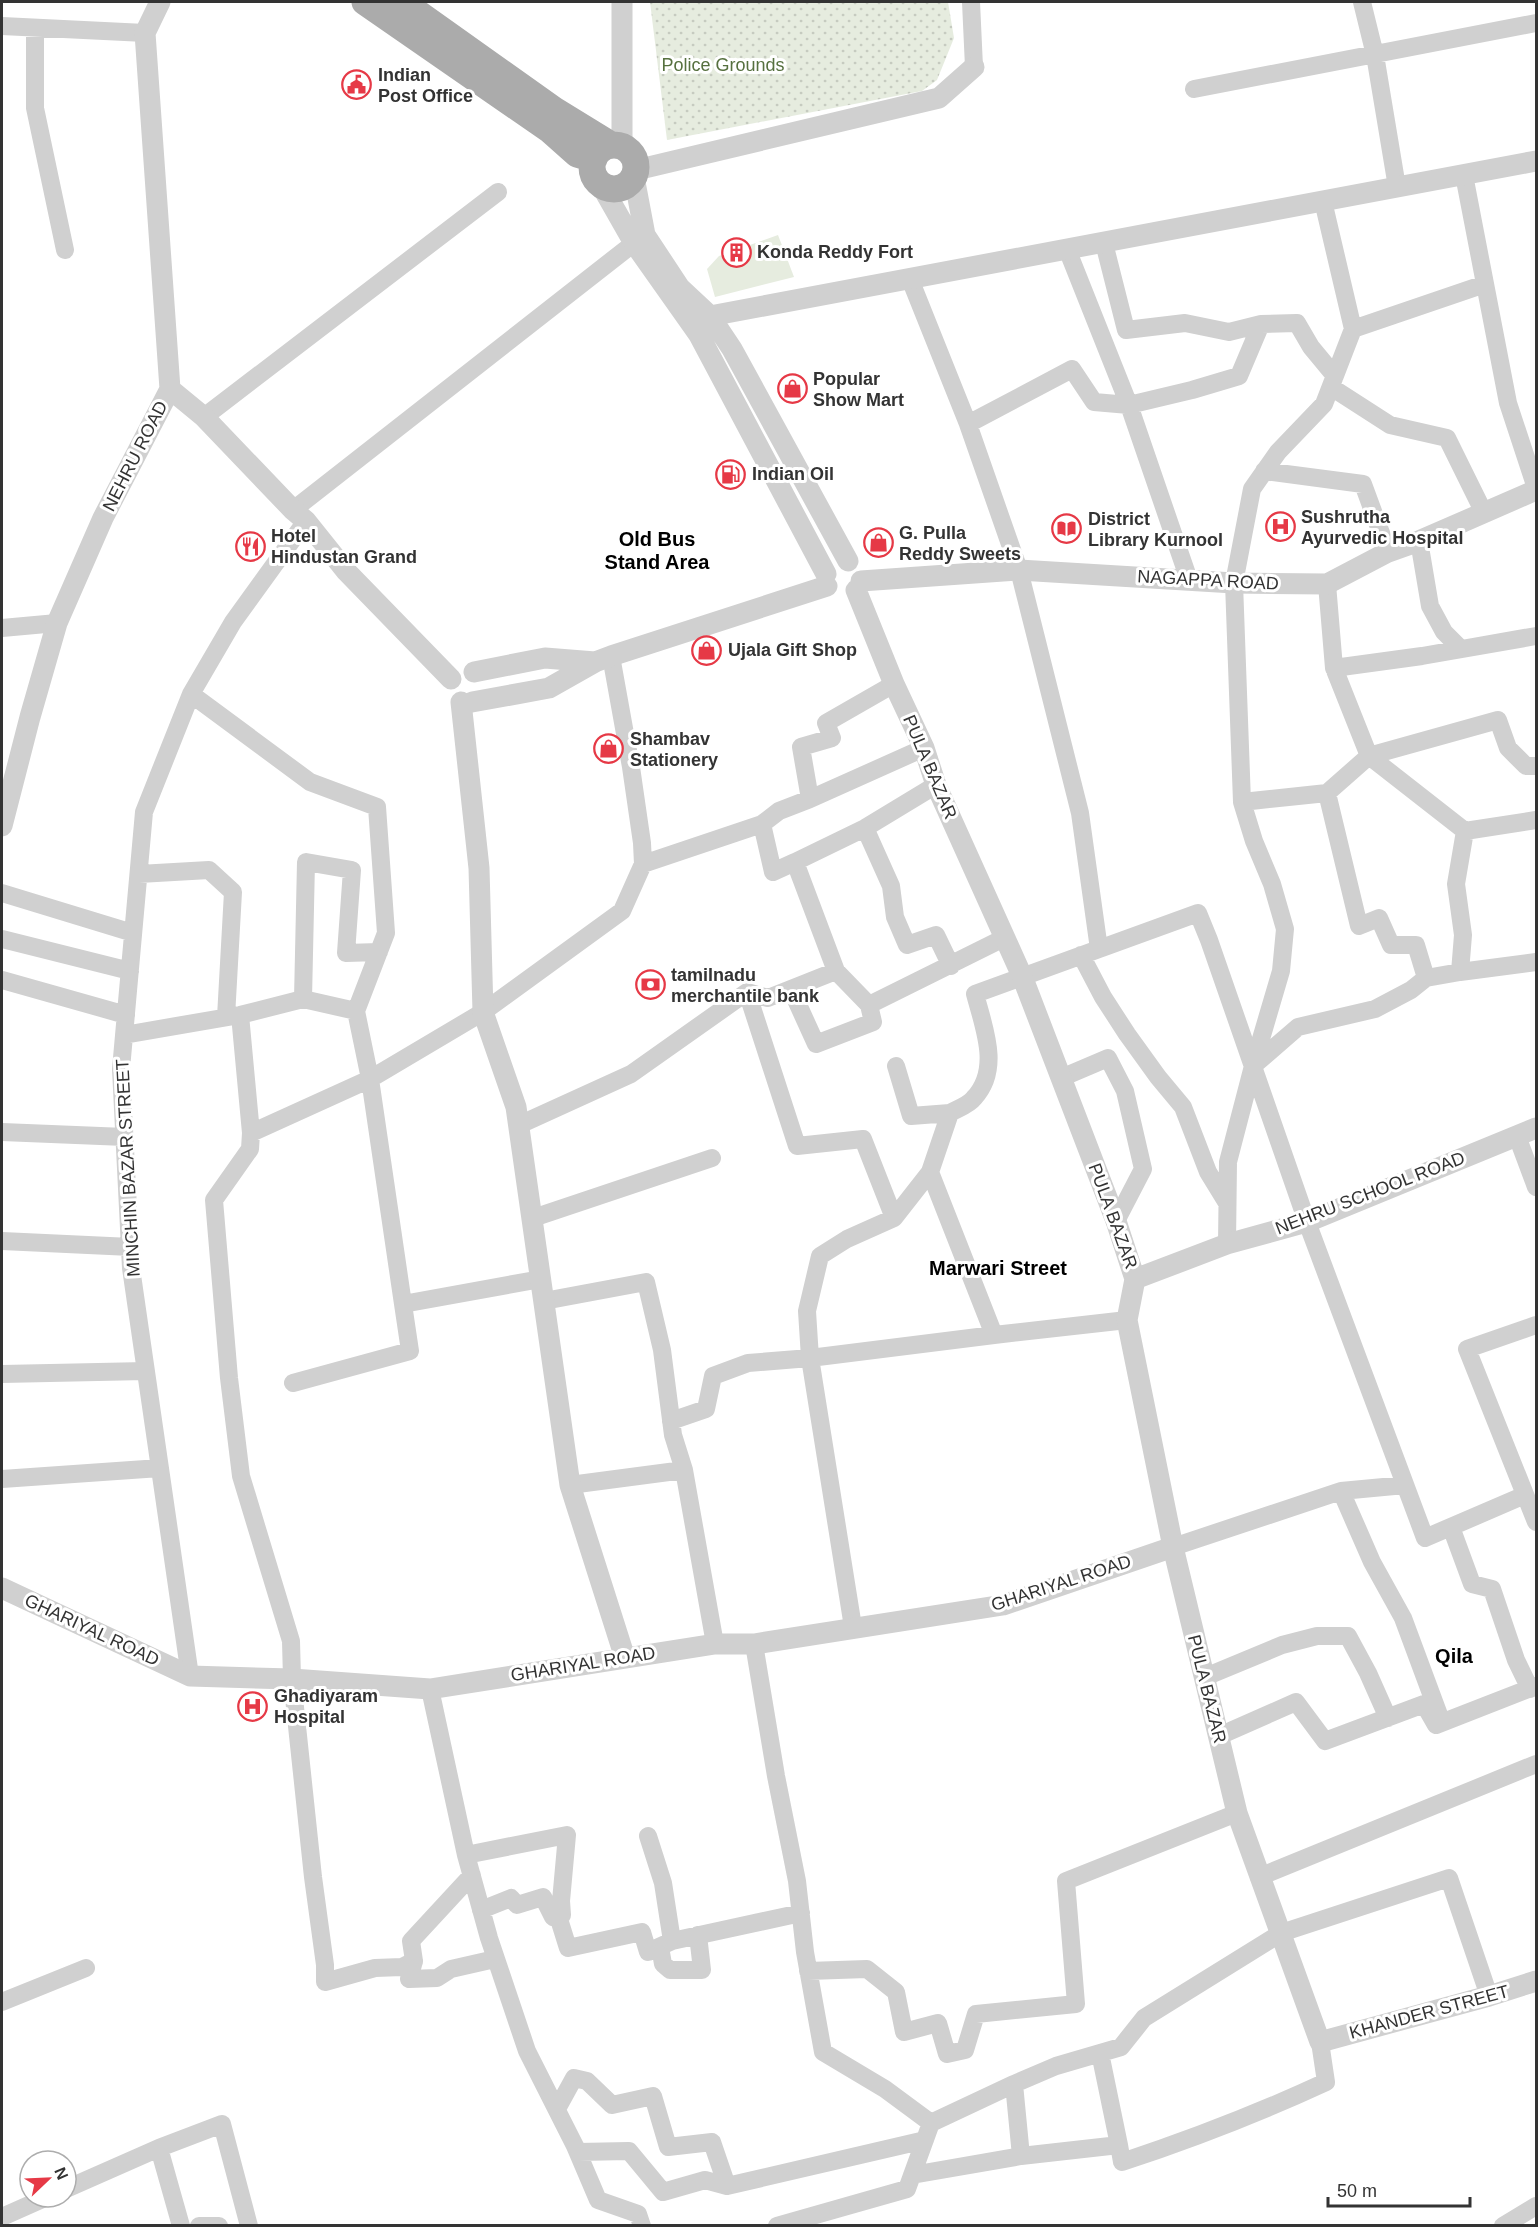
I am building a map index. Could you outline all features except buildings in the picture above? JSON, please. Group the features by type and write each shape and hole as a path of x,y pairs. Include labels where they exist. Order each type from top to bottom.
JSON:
{"main road":[{"path":"365,2 550,130 577,154 609,150 633,155 635,174 623,187 615,189 601,184 593,173 609,150"},
{"path":"402,2 609,150"}],"street":[{"name":"NEHRU ROAD","path":"2,826 57,624 103,518 170,389 145,33 160,2"},
{"path":"609,150 621,2"},
{"path":"603,659 545,658 474,672 463,670 454,675 450,691 452,696 466,702 549,688 603,659 826,580 832,564 838,561 855,564 859,570 858,585 851,594 840,596 831,590 826,580 700,320 645,235 635,174 939,98 974,67 971,2"},
{"path":"1362,2 1375,55 1397,187"},
{"path":"1194,89 1536,23"},
{"path":"2,26 145,33"},
{"path":"35,29 35,108 64,250"},
{"path":"700,320 1536,161"},
{"path":"1464,175 1508,403 1536,489"},
{"path":"601,184 634,243 700,320 732,349 848,561"},
{"path":"204,417 498,192"},
{"path":"1227,1244 1228,1162 1281,971 1285,929 1272,884 1254,841 1242,802 1234,583 1252,489 1278,452 1324,404 1353,328 1323,201"},
{"name":"MINCHIN BAZAR STREET","path":"190,1676 131,1268 121,1069 144,812 191,694 232,622 299,515 634,243"},
{"path":"1104,243 1126,330 1185,322 1229,332 1261,324 1297,323 1333,381 1390,425 1447,438 1484,513"},
{"path":"1066,249 1129,405 1189,580"},
{"path":"910,279 968,424 1019,570 1080,813 1090,952 1103,997 1158,1077 1183,1107 1208,1172 1227,1203"},
{"path":"1353,328 1485,284"},
{"path":"968,424 1072,369 1094,402 1129,405 1239,376 1261,324"},
{"path":"170,389 204,417 299,515 346,571 452,679"},
{"path":"1264,471 1363,484 1388,552"},
{"name":"NAGAPPA ROAD","path":"858,585 1019,570 1234,583 1327,584 1388,552 1419,541 1536,489"},
{"path":"1419,541 1430,606 1444,632 1461,649"},
{"path":"1327,584 1334,668 1369,756 1465,831 1536,820"},
{"name":"PULA BAZAR","path":"858,585 894,684 924,748 936,785 1022,976 1116,1221 1135,1279 1127,1320 1173,1547 1237,1813 1320,2042"},
{"path":"2,628 57,624"},
{"path":"1334,668 1536,639"},
{"path":"251,1133 369,1079 483,1012 622,911 643,864 642,843 631,767 603,659"},
{"path":"466,702 480,696 483,685 474,672"},
{"path":"810,799 801,747 832,738 826,723 894,684"},
{"path":"191,694 310,782 376,807 386,933 356,1011 369,1079 410,1351 293,1383"},
{"path":"466,702 479,868 483,1012 516,1107 570,1485 625,1658"},
{"path":"1242,802 1327,793 1369,756 1498,720 1508,748 1526,766 1536,766"},
{"path":"643,864 762,824 779,811 924,748"},
{"path":"762,824 773,872 865,828 936,785"},
{"path":"1327,793 1359,926 1379,918 1391,945 1416,945 1426,978"},
{"path":"865,828 891,886 895,917 907,945 936,935 951,966"},
{"path":"1460,972 1463,935 1456,884 1465,831"},
{"path":"303,999 306,862 352,870 346,952 379,952"},
{"path":"790,989 816,1044 873,1022 869,1005 836,971 795,862"},
{"path":"139,874 209,870 233,892 233,1016 251,1133 250,1149 214,1200 228,1378 241,1476 291,1641 292,1679 313,1876 326,1965 325,1982 375,1968 402,1967 414,1961"},
{"path":"2,893 133,933"},
{"path":"896,1066 911,1116 950,1113 974,1100 988,1077 988,1042 975,994 1198,913 1307,1222 1425,1538 1525,1495"},
{"path":"869,1005 1004,938"},
{"path":"2,939 130,971"},
{"path":"1253,1066 1298,1027 1375,1009 1411,990 1426,978 1536,962"},
{"path":"747,992 768,998 836,971"},
{"path":"2,980 126,1015"},
{"path":"519,1125 631,1074 747,992"},
{"path":"747,992 797,1146 863,1139 894,1218"},
{"path":"124,1035 233,1016 303,999 356,1011"},
{"path":"1062,1078 1108,1058 1125,1091 1143,1169 1116,1221"},
{"path":"853,1627 810,1358 807,1311 820,1256 847,1239 894,1218 930,1172 950,1113"},
{"path":"2,1132 125,1137"},
{"path":"1527,1132 1536,1187"},
{"name":"NEHRU SCHOOL ROAD","path":"1135,1279 1227,1244 1307,1222 1527,1132"},
{"path":"533,1218 712,1158"},
{"path":"930,1172 994,1335"},
{"path":"2,1241 130,1247"},
{"path":"403,1304 541,1279"},
{"path":"544,1301 646,1282 662,1350 673,1435 684,1470 715,1644"},
{"path":"671,1421 706,1409 713,1376 748,1363 810,1358 1127,1320"},
{"path":"1536,1325 1467,1349 1536,1522"},
{"path":"2,1374 146,1371"},
{"path":"2,1479 160,1468"},
{"path":"570,1485 684,1470"},
{"path":"1173,1547 1341,1491 1405,1485"},
{"path":"1341,1491 1372,1562 1403,1618 1442,1723"},
{"path":"1219,1736 1296,1702 1326,1741 1424,1704 1436,1725 1533,1688 1516,1660 1492,1589 1472,1584 1451,1527"},
{"name":"GHARIYAL ROAD","path":"2,1588 190,1676 292,1679 430,1689 715,1644 754,1644 1003,1605 1173,1547"},
{"path":"1205,1677 1282,1645 1317,1636 1348,1636 1388,1718"},
{"path":"754,1644 776,1776 797,1881 808,1971 823,2052 885,2089 931,2123"},
{"path":"430,1689 466,1855 495,1959 527,2051 578,2152 598,2200 638,2214 642,2226"},
{"path":"1259,1877 1536,1764"},
{"path":"808,1971 867,1969 896,1992 904,2032 938,2023 947,2054 965,2050 976,2014 1076,2004 1066,1881 1237,1813"},
{"path":"466,1855 567,1834 561,1901 562,1915 553,1917 543,1897 517,1905 511,1898 481,1910"},
{"path":"648,1836 663,1883 666,1944 663,1964 670,1970 702,1970 698,1935"},
{"path":"472,1875 411,1941 414,1961 409,1979 437,1978 451,1969 495,1959"},
{"path":"777,2226 907,2189 931,2123 1056,2066 1121,2047 1144,2018 1281,1933 1449,1878 1490,1996"},
{"path":"558,1916 568,1948 642,1932 648,1952 698,1935 801,1913"},
{"path":"2,2002 86,1968"},
{"name":"KHANDER STREET","path":"1320,2042 1490,1996 1536,1981"},
{"path":"1100,2053 1122,2162 1188,2141 1284,2102 1326,2082 1320,2042"},
{"path":"557,2109 574,2078 587,2081 612,2106 652,2096 668,2147 712,2142 727,2186"},
{"path":"1014,2084 1021,2156"},
{"path":"78,2184 159,2148 222,2124 249,2226"},
{"path":"578,2152 629,2151 663,2192 705,2180 727,2186 925,2140"},
{"path":"912,2175 1021,2156 1119,2145"},
{"path":"159,2148 181,2226"},
{"path":"1503,2226 1536,2206"},
{"path":"2,2217 20,2209"},
{"path":"199,2226 219,2226"}],"green space":[{"name":"Police Grounds","path":"650,2 948,2 954,38 937,80 922,91 667,140"},
{"path":"778,235 794,277 715,297 707,269 719,256"}],"place":[{"name":"Indian Post Office","path":"357,85"},
{"name":"Konda Reddy Fort","path":"736,252"},
{"name":"Popular Show Mart","path":"792,389"},
{"name":"Indian Oil","path":"731,474"},
{"name":"Sushrutha Ayurvedic Hospital","path":"1280,527"},
{"name":"District Library Kurnool","path":"1067,529"},
{"name":"G. Pulla Reddy Sweets","path":"878,543"},
{"name":"Hotel Hindustan Grand","path":"250,546"},
{"name":"Ujala Gift Shop","path":"707,650"},
{"name":"Shambav Stationery","path":"609,749"},
{"name":"tamilnadu merchantile bank","path":"650,985"},
{"name":"Ghadiyaram Hospital","path":"253,1706"}],"district":[{"name":"Old Bus Stand Area","path":"657,550"},
{"name":"Marwari Street","path":"998,1268"},
{"name":"Qila","path":"1454,1656"}]}
